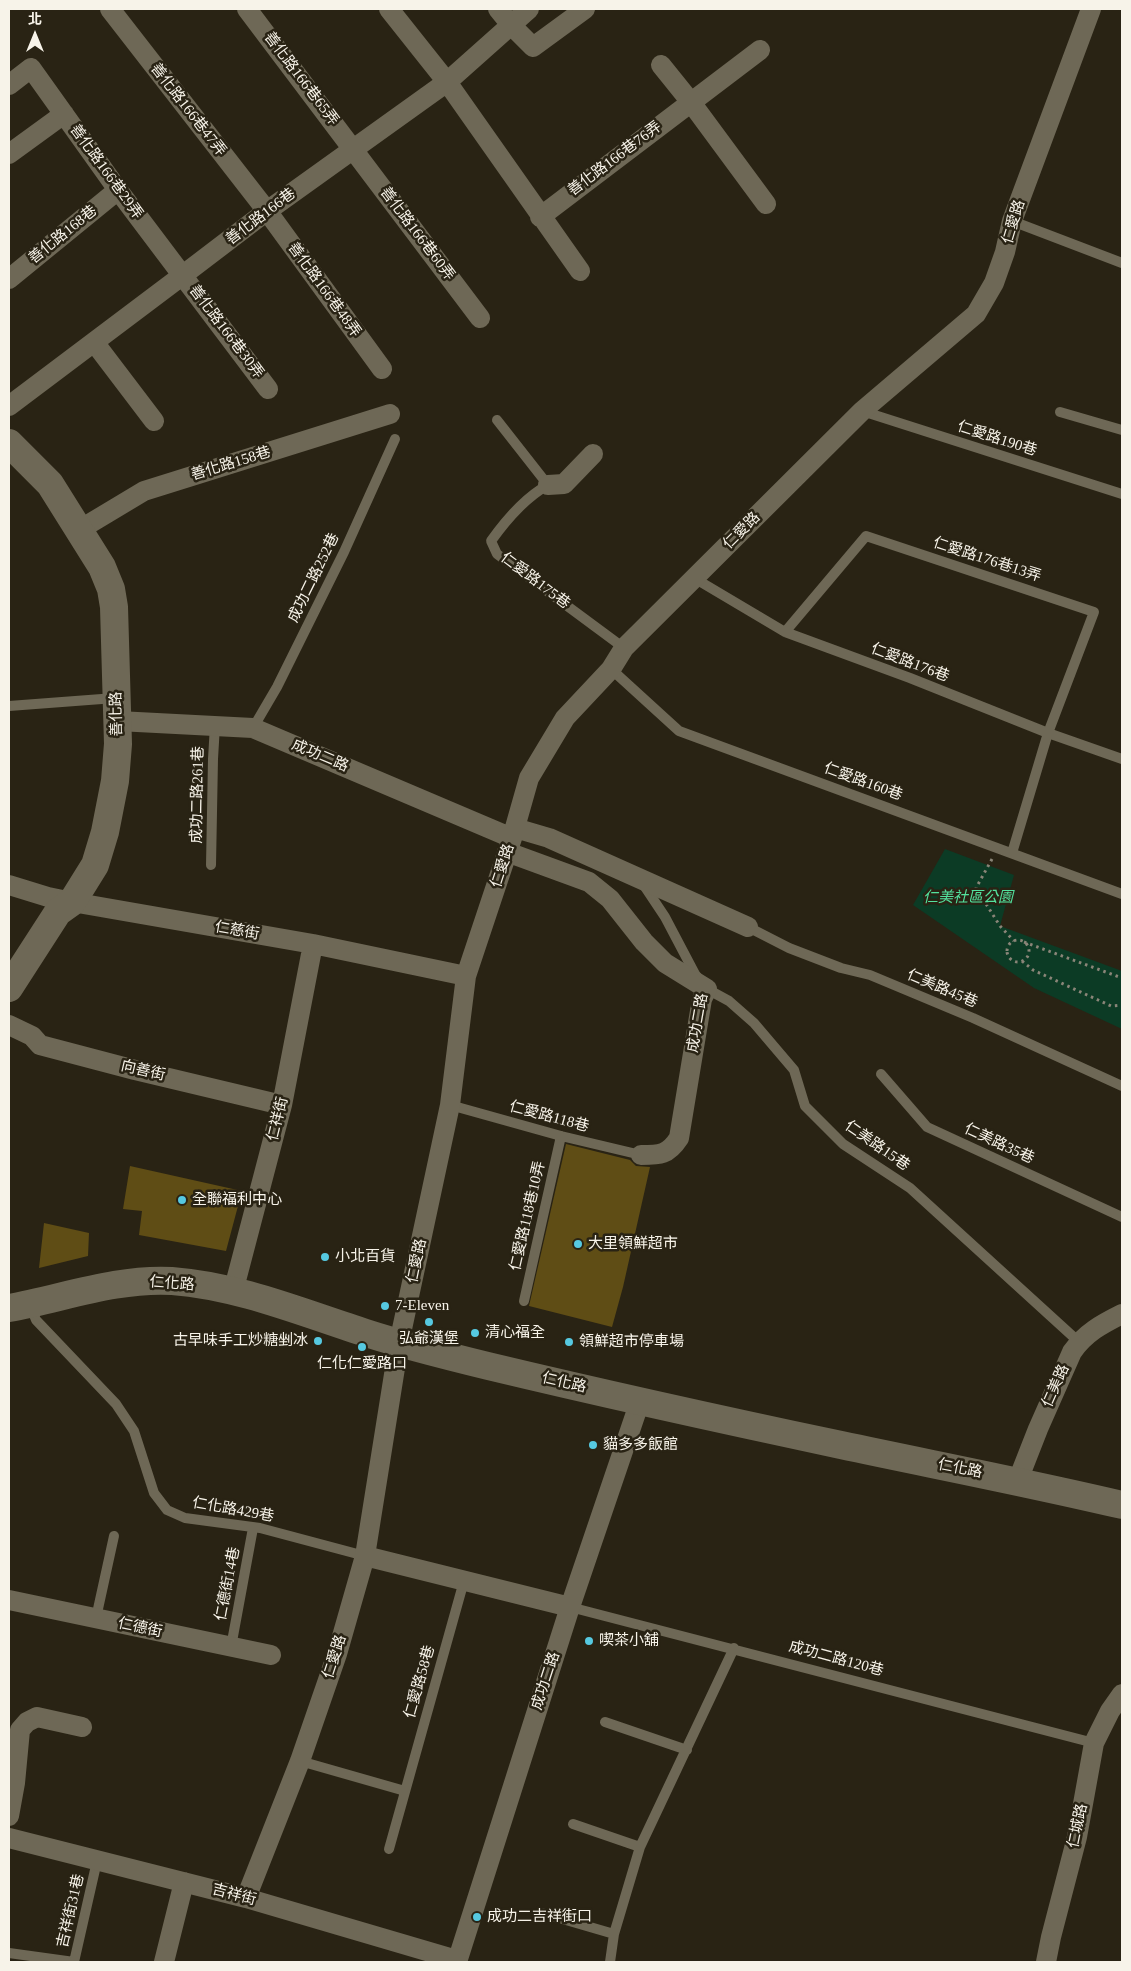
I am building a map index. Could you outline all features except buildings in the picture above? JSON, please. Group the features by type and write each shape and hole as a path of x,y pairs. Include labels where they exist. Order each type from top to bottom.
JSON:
{"main road":[{"name":"善化路","path":"9,443 50,484 102,568 111,589 114,607 117,709 115,781 105,832 94,865 72,902 58,912 9,988"},
{"name":"仁化路","path":"19,1306 75,1291 119,1283 173,1282 233,1292 399,1343 640,1401 843,1445 1018,1480 1122,1504"}],"street":[{"name":"善化路166巷47弄","path":"110,9 267,211"},
{"name":"善化路166巷65弄","path":"247,9 354,149"},
{"path":"389,9 447,82 580,271"},
{"path":"498,9 533,47 585,9"},
{"name":"善化路166巷","path":"9,406 267,211 447,82 529,9"},
{"name":"仁愛路","path":"246,1898 300,1761 337,1654 365,1556 399,1343 450,1105 466,976 529,778 566,718 611,669 624,648 862,411 976,314 994,283 1005,252 1012,221 1091,9"},
{"name":"善化路166巷76弄","path":"540,216 760,50"},
{"path":"661,65 766,204"},
{"name":"善化路166巷29弄","path":"9,85 31,68 118,190 183,275"},
{"path":"9,154 64,114"},
{"name":"善化路166巷60弄","path":"354,149 480,318"},
{"name":"善化路168巷","path":"9,279 118,190"},
{"name":"善化路166巷48弄","path":"267,211 382,370"},
{"name":"善化路166巷30弄","path":"183,275 268,389"},
{"path":"94,342 154,421"},
{"name":"善化路158巷","path":"79,530 144,491 390,414"},
{"name":"仁愛路175巷","path":"548,485 564,484 593,454"},
{"name":"成功二路","path":"117,709 215,725 253,728 511,839 589,882 610,898 644,942 666,963 707,989 702,999 679,1138 672,1148 661,1155 641,1155"},
{"name":"成功二路","path":"511,839 549,838 748,927"},
{"name":"仁慈街","path":"9,885 72,902 313,944 466,976"},
{"name":"仁祥街","path":"233,1292 282,1105 313,944"},
{"name":"向善街","path":"9,1025 32,1036 40,1045 282,1105"},
{"name":"仁美路","path":"1018,1480 1056,1387 1069,1358 1079,1342 1096,1328 1122,1314"},
{"name":"成功二路","path":"457,1961 570,1607 640,1401"},
{"path":"365,1556 570,1607"},
{"name":"仁德街","path":"9,1600 272,1655"},
{"name":"仁城路","path":"1046,1962 1077,1837 1094,1743 1110,1711 1122,1694"},
{"path":"9,1816 20,1730 27,1722 37,1717 82,1727"},
{"name":"吉祥街","path":"9,1838 246,1898 457,1961"},
{"path":"164,1962 184,1882"}],"lane":[{"path":"1012,221 1122,263"},
{"name":"仁愛路190巷","path":"862,411 1122,494"},
{"path":"1060,412 1122,430"},
{"path":"497,420 548,485"},
{"name":"成功二路252巷","path":"253,728 277,687 344,552 395,439"},
{"name":"仁愛路175巷","path":"548,485 534,493 499,530 492,541 497,554 624,648"},
{"name":"仁愛路176巷13弄","path":"785,632 866,536 1094,612 1048,733"},
{"name":"仁愛路176巷","path":"694,578 785,632 910,678 1048,733 1122,758"},
{"name":"仁愛路160巷","path":"611,669 680,731 1122,894"},
{"path":"9,706 117,709"},
{"name":"成功二路261巷","path":"211,866 215,725"},
{"path":"1012,853 1048,733"},
{"name":"仁美路15巷","path":"639,878 665,917 694,974 707,989 730,1001 754,1023 794,1070 805,1106 843,1144 910,1188 1079,1342"},
{"name":"仁美路45巷","path":"748,927 789,948 841,968 870,975 973,1018 1122,1086"},
{"name":"仁美路35巷","path":"881,1074 927,1127 1122,1217"},
{"name":"仁愛路118巷","path":"450,1105 561,1136 641,1155"},
{"name":"仁愛路118巷10弄","path":"524,1301 561,1136"},
{"name":"仁化路429巷","path":"19,1306 36,1320 116,1404 134,1431 154,1493 167,1510 185,1518 254,1528 365,1556"},
{"name":"仁德街14巷","path":"231,1647 254,1528"},
{"path":"96,1618 114,1536"},
{"name":"仁愛路58巷","path":"389,1849 464,1581"},
{"name":"成功二路120巷","path":"570,1607 734,1648 1094,1743"},
{"path":"610,1962 614,1934 640,1847 734,1648"},
{"path":"605,1722 687,1750"},
{"path":"300,1761 405,1791"},
{"path":"573,1824 640,1847"},
{"name":"吉祥街31巷","path":"9,1953 74,1962 98,1861"},
{"path":"542,1913 614,1934"}],"path":[{"path":"997,848 976,888 1000,926 1014,941 1024,942 1122,978"},
{"path":"1014,941 1008,947 1008,954 1012,960 1022,961 1033,970 1111,1006 1122,1005"},
{"path":"1022,961 1026,959 1029,952 1024,942"}],"green space":[{"name":"仁美社區公園","path":"945,849 1014,875 1000,926 1122,971 1122,1029 1034,988 913,905"}],"place":[{"name":"全聯福利中心","path":"182,1200"},
{"name":"大里領鮮超市","path":"578,1244"},
{"name":"小北百貨","path":"325,1257"},
{"name":"7-Eleven","path":"385,1306"},
{"name":"弘爺漢堡","path":"429,1322"},
{"name":"清心福全","path":"475,1333"},
{"name":"古早味手工炒糖剉冰","path":"318,1341"},
{"name":"領鮮超市停車場","path":"569,1342"},
{"name":"仁化仁愛路口","path":"362,1347"},
{"name":"貓多多飯館","path":"593,1445"},
{"name":"喫茶小舖","path":"589,1641"},
{"name":"成功二吉祥街口","path":"477,1917"}]}
